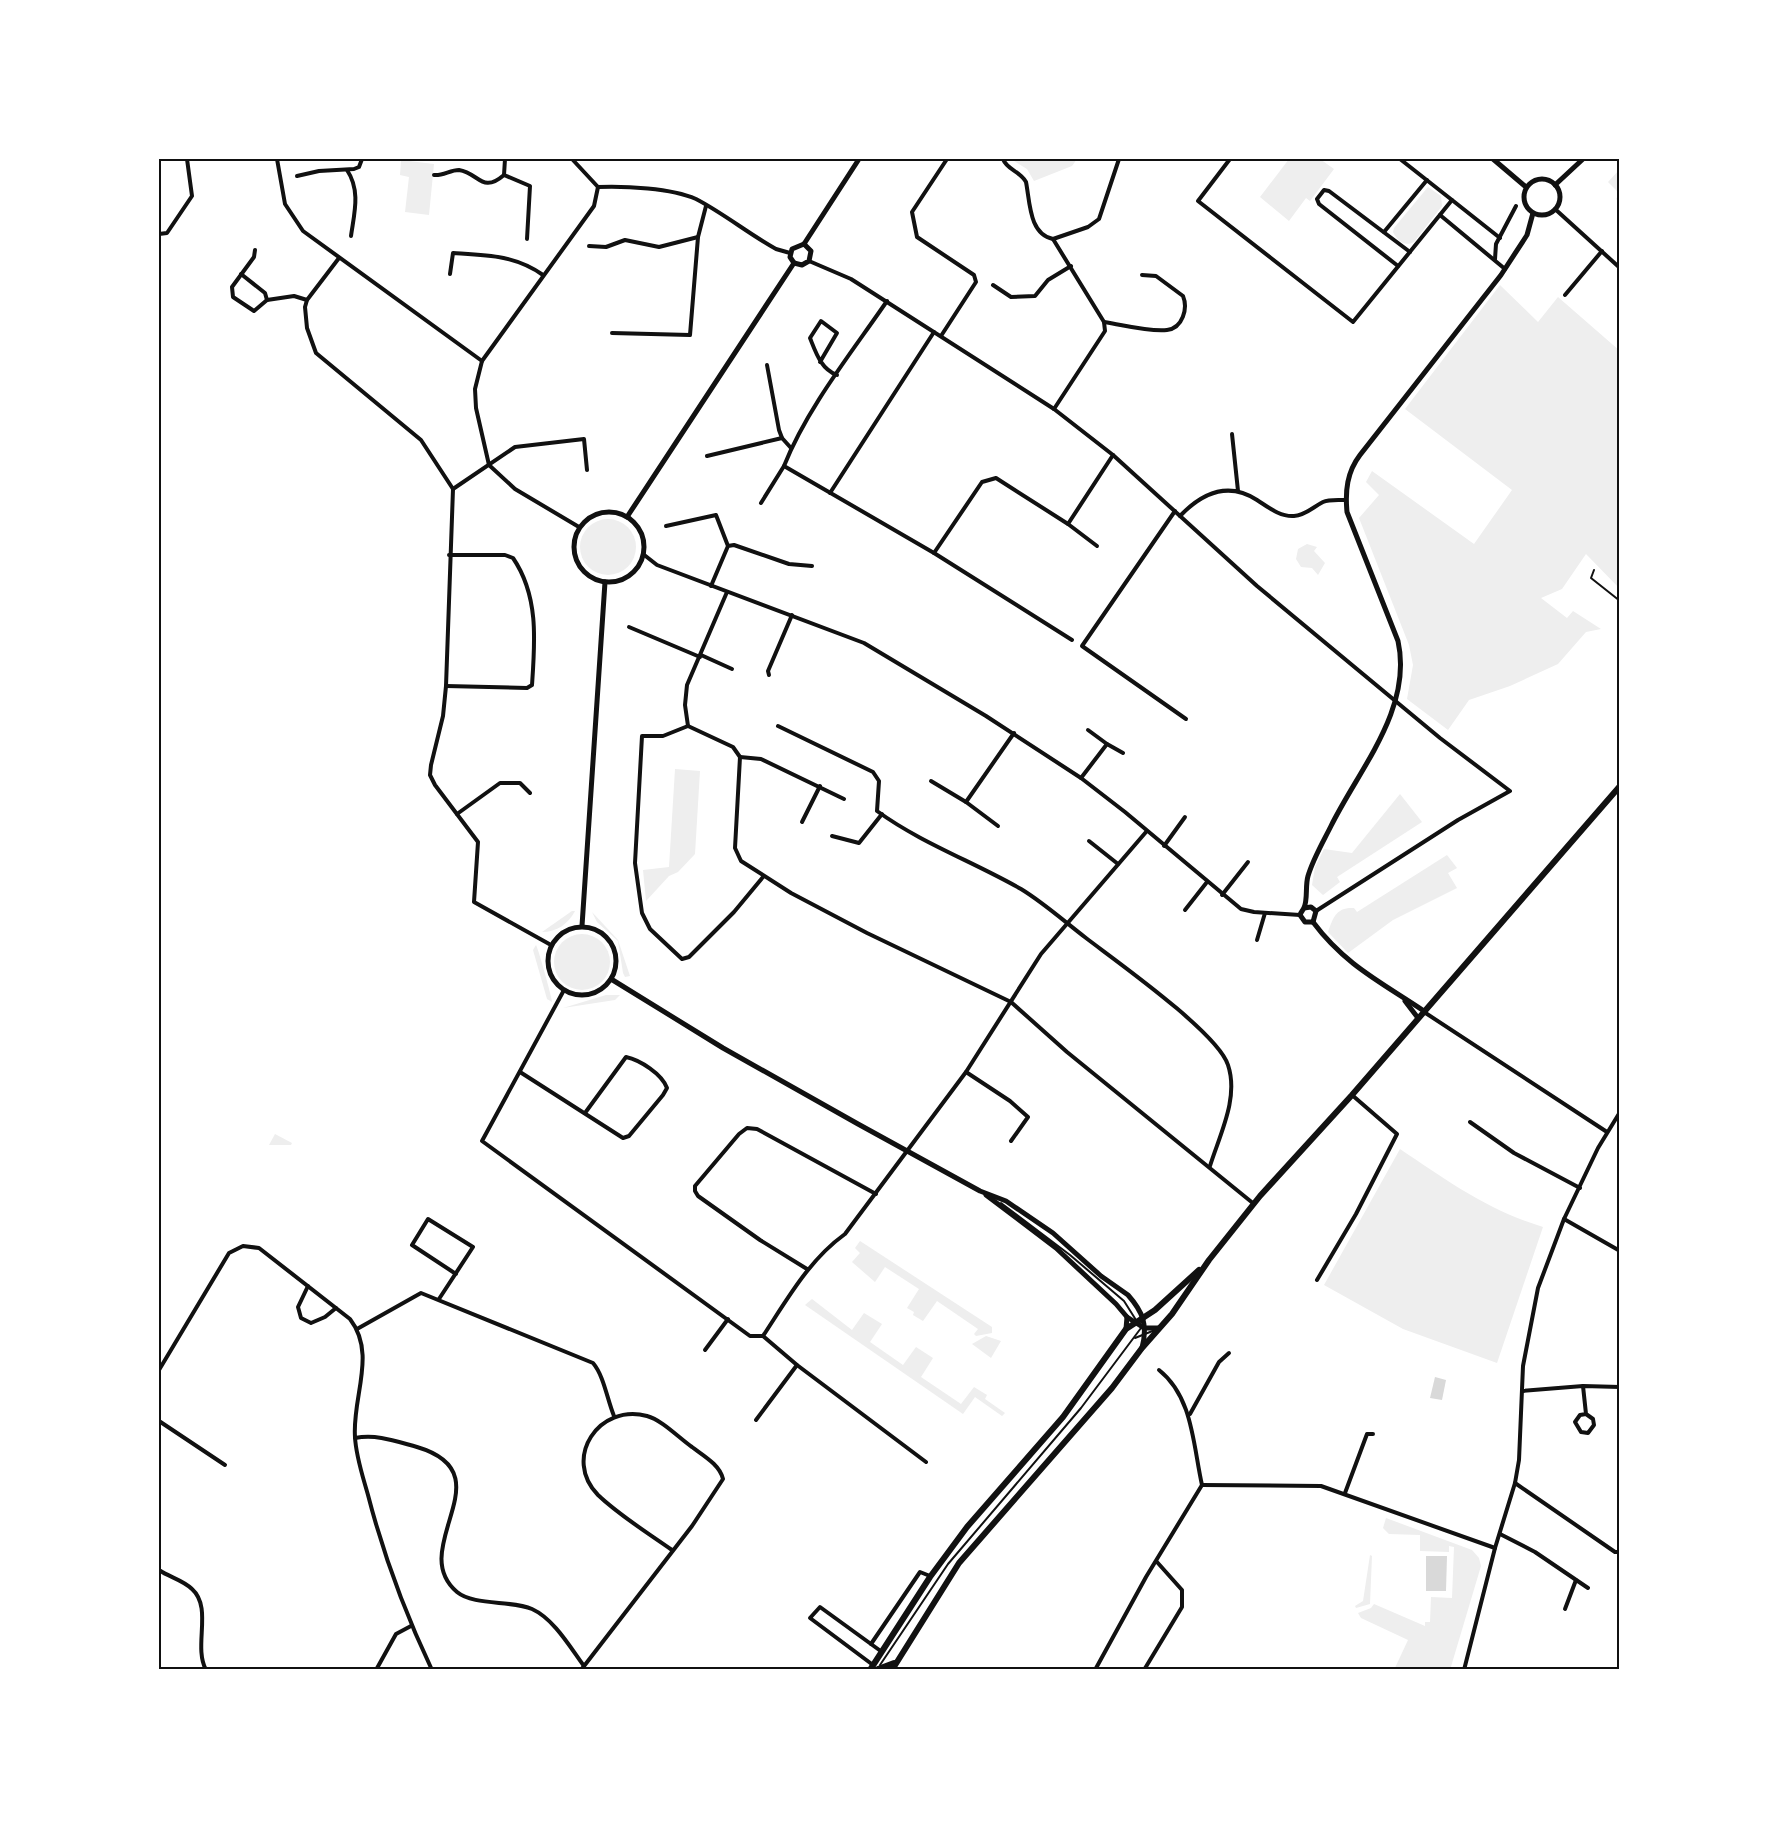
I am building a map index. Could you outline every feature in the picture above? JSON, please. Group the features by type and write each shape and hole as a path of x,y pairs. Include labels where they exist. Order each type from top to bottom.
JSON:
{"main road":[{"path":"892,1670 959,1563 1112,1388 1254,1204 1352,1095 1620,786"},
{"path":"875,1669 882,1652 930,1577 967,1527 1063,1417 1126,1329 1140,1326 1144,1319 1209,1260"},
{"path":"875,1669 890,1666 898,1659"}],"street":[{"path":"159,234 167,233 192,196 187,159"},
{"path":"277,159 282,195 289,214 303,231 482,361"},
{"path":"297,176 359,167 362,159"},
{"path":"435,175 459,170 485,183 498,181 504,175 505,159"},
{"path":"572,159 598,187 619,186 681,194 706,206 771,247 790,254 794,263 802,266 809,261 811,251 804,244"},
{"path":"790,254 795,246 804,244 859,159"},
{"path":"941,336 976,282 974,275 917,237 912,212 947,159"},
{"path":"1003,159 1005,164 1023,176 1026,182 1036,230 1043,237 1053,239 1088,227 1099,219 1119,159"},
{"path":"1230,159 1198,201 1353,322 1452,200"},
{"path":"1400,159 1500,238"},
{"path":"1493,159 1526,187"},
{"path":"1555,185 1583,159"},
{"path":"347,170 352,178 356,197 351,236"},
{"path":"504,175 530,186 527,239"},
{"path":"1540,179 1555,185 1560,197 1555,209 1547,214 1533,213 1525,205 1526,187 1540,179"},
{"path":"1384,232 1427,180"},
{"path":"579,527 515,489 489,465 476,408 475,388 482,361 594,206 598,187"},
{"path":"1398,266 1319,204 1317,199 1324,190 1329,191 1410,252"},
{"path":"612,333 690,335 698,237 706,206"},
{"path":"1494,260 1500,238 1516,206"},
{"path":"1555,209 1620,268"},
{"path":"1300,915 1304,908 1308,876 1331,825 1386,726 1396,701 1401,656 1398,641 1347,512 1349,475 1358,457 1505,269 1527,235 1533,213"},
{"path":"1440,215 1505,269"},
{"path":"589,246 606,247 626,240 659,247 698,237"},
{"path":"1053,239 1104,322 1105,332 1054,409"},
{"path":"255,250 254,257 232,287 233,297 254,311 267,300 294,296 307,300"},
{"path":"1565,295 1602,251"},
{"path":"450,274 453,253 498,255 525,263 543,275"},
{"path":"339,258 304,307 307,328 316,353 421,440 453,489 446,686 443,716 430,775 479,847 474,902 551,945"},
{"path":"809,261 851,279 1054,409 1113,455 1257,586 1396,701 1510,791 1451,824 1316,911 1313,921"},
{"path":"627,517 794,263"},
{"path":"993,285 1011,297 1035,296 1048,280 1071,266"},
{"path":"241,274 265,293 267,300"},
{"path":"1104,322 1167,330 1180,323 1185,314 1183,296 1156,276 1142,275"},
{"path":"761,503 784,466 791,448 887,301"},
{"path":"820,362 837,333 821,321 810,338 820,362 829,372 837,375"},
{"path":"830,493 934,332"},
{"path":"767,365 782,438 791,448"},
{"path":"1233,434 1238,491"},
{"path":"707,456 782,438"},
{"path":"453,489 489,465 502,453 524,445 584,439 587,470"},
{"path":"1068,524 1113,455"},
{"path":"784,466 934,554 1072,640"},
{"path":"934,554 982,482 989,478 996,478 1068,524 1097,546"},
{"path":"1180,516 1192,503 1214,492 1238,491 1272,511 1288,516 1304,514 1324,501 1346,500"},
{"path":"1175,511 1082,646 1186,719"},
{"path":"600,512 614,512 627,517 642,533 643,555 635,571 622,580 604,582 591,578 580,568 575,558 573,546 579,527 600,512"},
{"path":"666,526 716,515 728,546 711,586"},
{"path":"728,546 734,545 789,564 812,566"},
{"path":"446,686 527,688 532,685 535,651 535,614 513,558 505,555 449,555"},
{"path":"643,555 657,566 864,643 1014,733 1081,778 1241,909 1300,915"},
{"path":"582,926 604,582"},
{"path":"688,726 685,705 687,685 727,592"},
{"path":"769,675 768,671 792,615"},
{"path":"629,627 732,669"},
{"path":"763,877 734,912 689,957 682,959 646,922 635,863 642,736 663,736 688,726 733,747 740,757 735,848 741,861 763,877 867,933 1011,1002 1067,1052 1254,1204"},
{"path":"778,726 873,772 879,781 876,803 882,814 1023,890 1155,990 1198,1029 1227,1062 1232,1082 1230,1100 1210,1166"},
{"path":"1088,730 1123,753"},
{"path":"966,802 1014,733"},
{"path":"1081,778 1107,744"},
{"path":"740,757 761,759 844,799"},
{"path":"931,781 966,802 998,826"},
{"path":"457,814 500,783 520,783 530,793"},
{"path":"802,822 820,786"},
{"path":"832,836 859,843 882,814"},
{"path":"1164,846 1185,817"},
{"path":"764,1335 807,1269 823,1250 845,1234 966,1072 1041,954 1066,922 1146,832"},
{"path":"1089,841 1118,864"},
{"path":"1222,895 1248,862"},
{"path":"1185,910 1207,882"},
{"path":"1304,908 1311,907 1316,911"},
{"path":"1257,940 1265,913"},
{"path":"1300,915 1305,922 1313,921"},
{"path":"1313,921 1330,944 1383,987 1424,1011 1607,1132"},
{"path":"582,926 603,933 611,942 616,961 611,979 592,994 580,995 564,990 553,980 547,959 556,937 570,928 582,926"},
{"path":"611,979 723,1048 980,1191 1006,1202 1053,1233 1101,1276 1128,1294 1144,1319"},
{"path":"564,990 482,1141 750,1336 764,1335 797,1365 926,1462"},
{"path":"1402,997 1418,1018"},
{"path":"520,1072 623,1138 629,1136 663,1095 667,1088 665,1082 636,1059 626,1057 585,1113"},
{"path":"966,1072 1010,1101 1028,1117 1011,1141"},
{"path":"1317,1280 1397,1134 1352,1095"},
{"path":"1464,1670 1495,1548 1515,1483 1522,1366 1538,1288 1564,1219 1607,1132 1620,1112"},
{"path":"1470,1122 1514,1153 1580,1188"},
{"path":"807,1269 760,1240 694,1191 695,1186 739,1134 747,1128 757,1129 876,1194"},
{"path":"980,1191 1056,1248 1127,1317 1140,1326 1159,1328"},
{"path":"1564,1219 1620,1251"},
{"path":"439,1299 456,1274 473,1247 428,1220 412,1245 456,1274"},
{"path":"159,1370 228,1252 243,1246 259,1248 336,1308 357,1329 364,1359 355,1407 355,1438 376,1527 391,1578 432,1670"},
{"path":"308,1286 298,1306 301,1318 310,1323 325,1317 336,1308"},
{"path":"357,1329 421,1293 439,1299 592,1363 601,1374 604,1394 615,1416"},
{"path":"1126,1329 1127,1317"},
{"path":"705,1350 728,1319"},
{"path":"1140,1326 1142,1348"},
{"path":"1189,1415 1219,1362 1229,1353"},
{"path":"756,1420 797,1365"},
{"path":"1095,1670 1202,1485 1189,1415 1171,1379 1159,1370"},
{"path":"1522,1391 1583,1386 1620,1387"},
{"path":"1583,1386 1586,1414 1593,1419 1594,1425 1590,1431 1581,1432 1576,1428 1576,1419 1586,1414"},
{"path":"355,1438 381,1436 429,1451 444,1460 453,1472 458,1487 456,1503 440,1551 442,1566 452,1586 468,1598 535,1610 552,1624 582,1668 672,1551 721,1485 722,1471 649,1416 631,1414 615,1416 597,1428 587,1444 583,1459 587,1479 598,1495 672,1551"},
{"path":"159,1421 225,1465"},
{"path":"1345,1493 1367,1434 1373,1434"},
{"path":"1515,1483 1615,1552 1620,1552"},
{"path":"1202,1485 1321,1486 1495,1548"},
{"path":"1500,1534 1535,1552 1588,1588"},
{"path":"1143,1670 1182,1607 1182,1590 1156,1562"},
{"path":"159,1570 190,1586 197,1594 202,1606 200,1641 206,1670"},
{"path":"871,1644 920,1572 930,1577"},
{"path":"1565,1609 1576,1580"},
{"path":"875,1669 810,1618 820,1607 882,1652"},
{"path":"376,1670 396,1634 411,1626"}],"lane":[{"path":"1594,570 1591,578 1620,601"},
{"path":"980,1191 1053,1240 1124,1301 1140,1326"},
{"path":"875,1669 948,1564 1081,1408 1135,1338 1140,1326"},
{"path":"1135,1338 1140,1326"}],"shaded area":[{"path":"1011,159 1077,159 1072,166 1034,181 1027,169"},
{"path":"1289,159 1320,159 1334,169 1310,201 1306,198 1289,221 1260,197"},
{"path":"401,160 434,164 429,215 405,212 409,177 400,175"},
{"path":"1620,169 1620,203 1616,199 1619,193 1608,182"},
{"path":"1428,187 1441,196 1442,206 1414,242 1407,244 1402,242 1393,232 1394,228"},
{"path":"1500,285 1538,322 1558,297 1620,351 1620,589 1586,554 1562,589 1541,598 1567,618 1573,611 1601,629 1586,632 1558,664 1510,686 1469,700 1448,730 1407,699 1413,665 1409,645 1359,518 1379,495 1366,482 1372,471 1474,544 1512,490 1405,409"},
{"path":"608,519 623,524 631,532 636,547 631,562 623,570 608,575 593,570 585,562 580,547 585,532 593,524"},
{"path":"1307,544 1317,547 1314,551 1325,563 1318,575 1312,568 1301,567 1296,559 1298,549"},
{"path":"675,769 700,771 695,854 678,872 669,876 646,901 643,870 669,867"},
{"path":"1400,794 1422,822 1337,877 1340,882 1323,895 1312,885 1315,867 1324,849 1352,853"},
{"path":"1447,855 1457,868 1448,873 1457,888 1393,920 1348,953 1328,932 1339,911 1354,908 1357,912"},
{"path":"575,911 562,926 552,931 542,932"},
{"path":"592,912 618,940 630,976 625,977 623,973 618,941 597,922"},
{"path":"582,934 593,936 602,942 608,951 610,962 608,973 602,982 593,988 582,990 571,988 562,982 556,973 554,962 556,951 562,942 571,936"},
{"path":"536,945 552,1002 547,999 533,950"},
{"path":"606,995 620,995 615,1000 563,1008"},
{"path":"275,1134 292,1143 291,1145 269,1145"},
{"path":"1400,1149 1486,1203 1543,1227 1497,1363 1403,1329 1324,1285"},
{"path":"860,1241 992,1327 992,1333 976,1336 974,1334 978,1329 937,1301 923,1321 913,1315 914,1312 907,1308 919,1289 885,1267 875,1282 852,1262 860,1253 855,1248"},
{"path":"812,1299 852,1330 864,1313 882,1324 870,1342 903,1365 916,1347 933,1358 921,1377 961,1404 974,1387 987,1395 985,1399 1005,1413 1002,1416 975,1397 963,1414 805,1305"},
{"path":"986,1336 1001,1341 991,1358 972,1344"},
{"path":"1435,1377 1446,1380 1442,1400 1430,1398"},
{"path":"1386,1518 1472,1550 1479,1558 1481,1566 1450,1670 1394,1670 1408,1640 1361,1618 1358,1613 1371,1608 1374,1604 1425,1626 1425,1622 1430,1622 1431,1597 1452,1598 1454,1547 1449,1546 1449,1552 1420,1551 1420,1535 1389,1534 1383,1528"},
{"path":"1370,1555 1372,1556 1370,1604 1356,1608 1355,1606 1363,1601"},
{"path":"1426,1556 1447,1556 1446,1591 1426,1591"}]}
